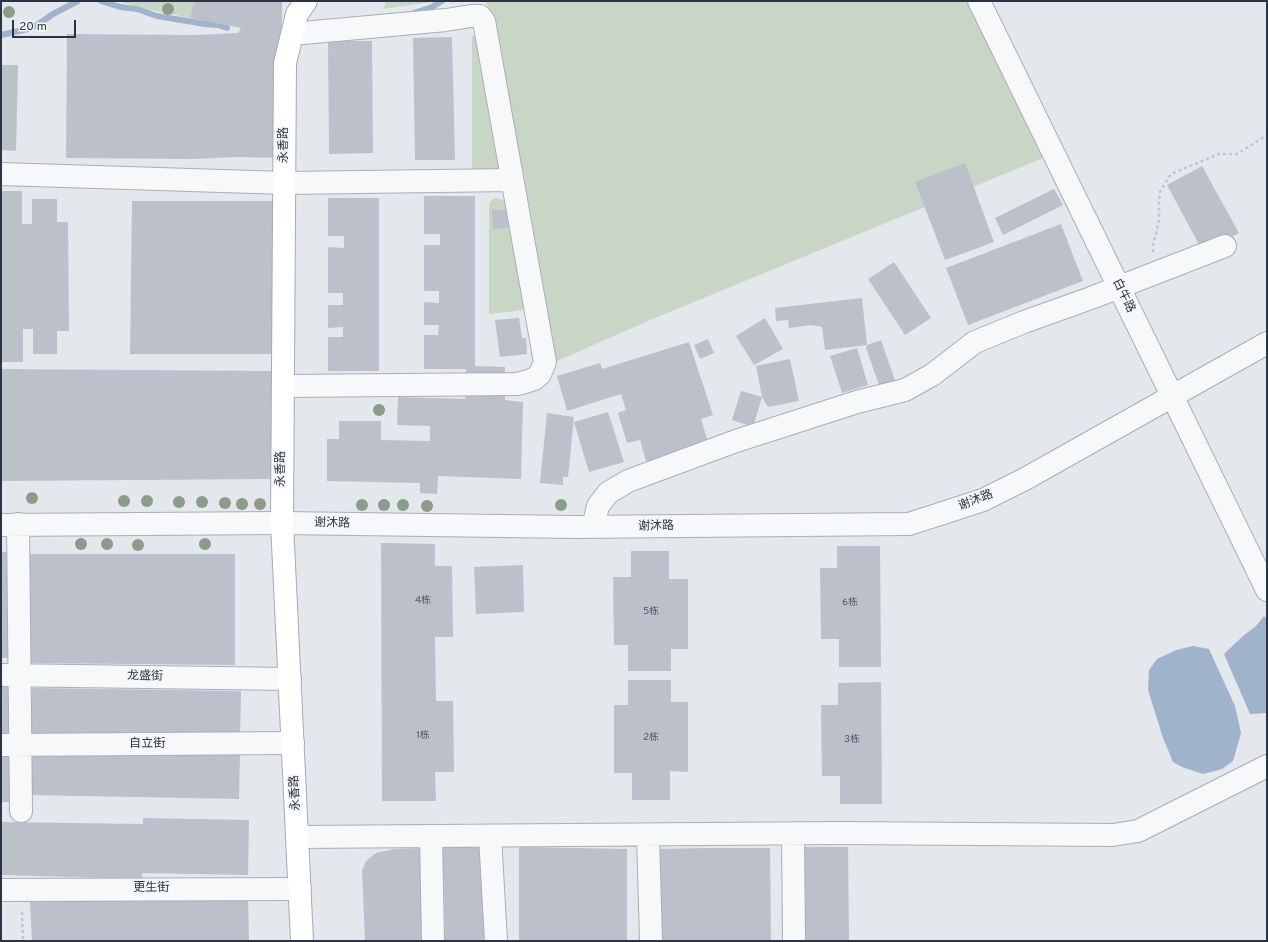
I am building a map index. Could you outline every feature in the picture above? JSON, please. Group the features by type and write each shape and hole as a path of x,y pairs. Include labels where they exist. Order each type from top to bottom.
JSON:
{"main road":[{"name":"永香路","path":"302,941 282,523 285,63 297,14 306,1"}],"street":[{"name":"白牛路","path":"979,1 1267,590"},
{"path":"283,386 518,384 540,374 545,362 484,21 480,16 470,16 446,20 292,34"},
{"path":"1,174 284,183 512,180"},
{"path":"594,527 598,506 608,493 628,482 736,441 856,402 905,390 932,375 975,342 1024,322 1119,288 1225,246"},
{"name":"谢沐路","path":"9,525 282,523 594,527 909,524 983,500 1025,479 1267,343"},
{"path":"9,525 10,745 21,811"},
{"name":"龙盛街","path":"10,675 290,679"},
{"name":"自立街","path":"10,745 293,743"},
{"path":"298,837 794,834 1113,835 1138,831 1267,766"},
{"path":"794,834 794,941"},
{"path":"648,835 651,941"},
{"path":"431,836 433,941"},
{"path":"490,836 496,941"},
{"name":"更生街","path":"11,890 300,889"}],"path":[{"path":"1154,274 1153,244 1159,222 1160,192 1171,174 1219,154 1237,154 1267,135"},
{"path":"11,890 23,941"}],"green space":[{"path":"119,1 194,1 190,18 142,8"},
{"path":"386,1 438,1 383,9"},
{"path":"485,1 984,1 1048,156 648,321 555,362 493,14"},
{"path":"472,36 476,36 499,172 472,171"},
{"path":"494,198 506,202 524,310 489,314 489,204"}],"water":[{"path":"1264,616 1267,619 1267,713 1250,714 1224,654 1256,626"},
{"path":"1193,646 1209,649 1235,706 1241,733 1233,761 1222,769 1203,774 1182,767 1173,762 1163,738 1148,690 1149,670 1157,659 1176,650"}],"building":[{"path":"194,1 282,1 281,158 66,158 67,34 196,35 238,33 241,28 190,18"},
{"path":"452,37 455,160 415,160 413,38"},
{"path":"328,41 372,41 373,153 329,154"},
{"path":"1,65 18,65 16,151 1,150"},
{"path":"965,163 994,242 945,260 915,182"},
{"path":"1202,166 1239,233 1203,252 1167,185"},
{"path":"1054,189 1063,205 1003,235 995,218"},
{"path":"1,191 22,191 22,224 32,224 32,199 57,199 57,222 68,222 69,331 57,331 57,354 33,354 33,329 23,329 23,362 1,362"},
{"path":"424,196 475,196 475,366 505,367 505,400 523,402 521,479 438,476 437,494 420,493 420,483 327,481 327,439 339,439 339,421 381,421 381,440 430,441 430,426 397,425 398,397 465,399 466,369 424,369 424,335 438,335 439,325 424,325 424,302 439,303 439,291 424,291 424,245 440,245 440,234 424,234"},
{"path":"328,198 379,198 379,371 328,371 328,337 343,337 343,327 328,328 328,305 343,305 343,293 328,293 328,247 344,248 344,236 328,236"},
{"path":"132,201 277,201 276,354 130,354"},
{"path":"492,210 508,210 509,228 493,229"},
{"path":"1061,224 1083,281 968,325 946,268"},
{"path":"894,262 931,318 905,335 868,279"},
{"path":"862,298 867,345 825,350 822,327 811,325 789,328 788,320 776,321 775,308"},
{"path":"519,318 522,338 526,338 527,354 500,357 495,320"},
{"path":"765,318 783,349 754,365 736,336"},
{"path":"708,339 714,353 700,359 694,345"},
{"path":"881,340 897,386 881,391 866,348 867,345"},
{"path":"689,342 713,415 701,419 710,449 648,468 640,440 627,443 618,413 626,410 621,394 567,411 557,376 600,363 602,369"},
{"path":"857,348 868,385 842,393 830,356"},
{"path":"790,359 799,401 768,407 762,397 756,366"},
{"path":"1,369 273,371 273,479 1,481"},
{"path":"741,391 762,397 753,427 732,420"},
{"path":"608,412 624,462 589,472 574,422"},
{"path":"547,413 574,417 568,477 563,477 563,485 540,483"},
{"path":"381,543 435,544 435,566 452,566 453,637 435,637 436,701 453,701 454,772 435,772 436,801 382,801"},
{"path":"837,546 880,546 881,667 839,667 839,639 821,639 820,568 837,568"},
{"path":"631,551 669,551 669,579 688,579 688,649 671,649 671,671 628,671 628,645 614,645 613,577 631,577"},
{"path":"1,552 12,552 11,658 1,658"},
{"path":"27,554 235,554 235,665 27,663"},
{"path":"523,565 524,612 476,614 474,567"},
{"path":"628,680 671,680 671,702 688,702 688,772 670,771 670,800 632,800 632,773 614,773 614,705 628,705"},
{"path":"881,682 882,804 840,804 840,776 822,776 821,705 838,705 838,683"},
{"path":"1,686 10,687 9,734 1,734"},
{"path":"32,688 241,691 240,739 31,734"},
{"path":"30,748 240,751 239,799 30,795"},
{"path":"1,754 10,755 9,802 1,802"},
{"path":"143,818 249,820 248,875 142,873 142,879 1,875 1,822 143,824"},
{"path":"486,846 488,941 445,941 444,881 426,882 427,941 365,941 362,871 366,861 376,853 394,849"},
{"path":"519,847 627,849 627,941 519,941"},
{"path":"801,847 848,847 849,941 802,941"},
{"path":"770,848 771,941 658,941 658,849"},
{"path":"248,897 249,941 32,941 30,902"}],"waterway":[{"path":"1,35 28,29 78,1"},
{"path":"101,1 120,7 137,9 157,16 219,25 227,28"},
{"path":"414,13 432,7 442,1"}]}
